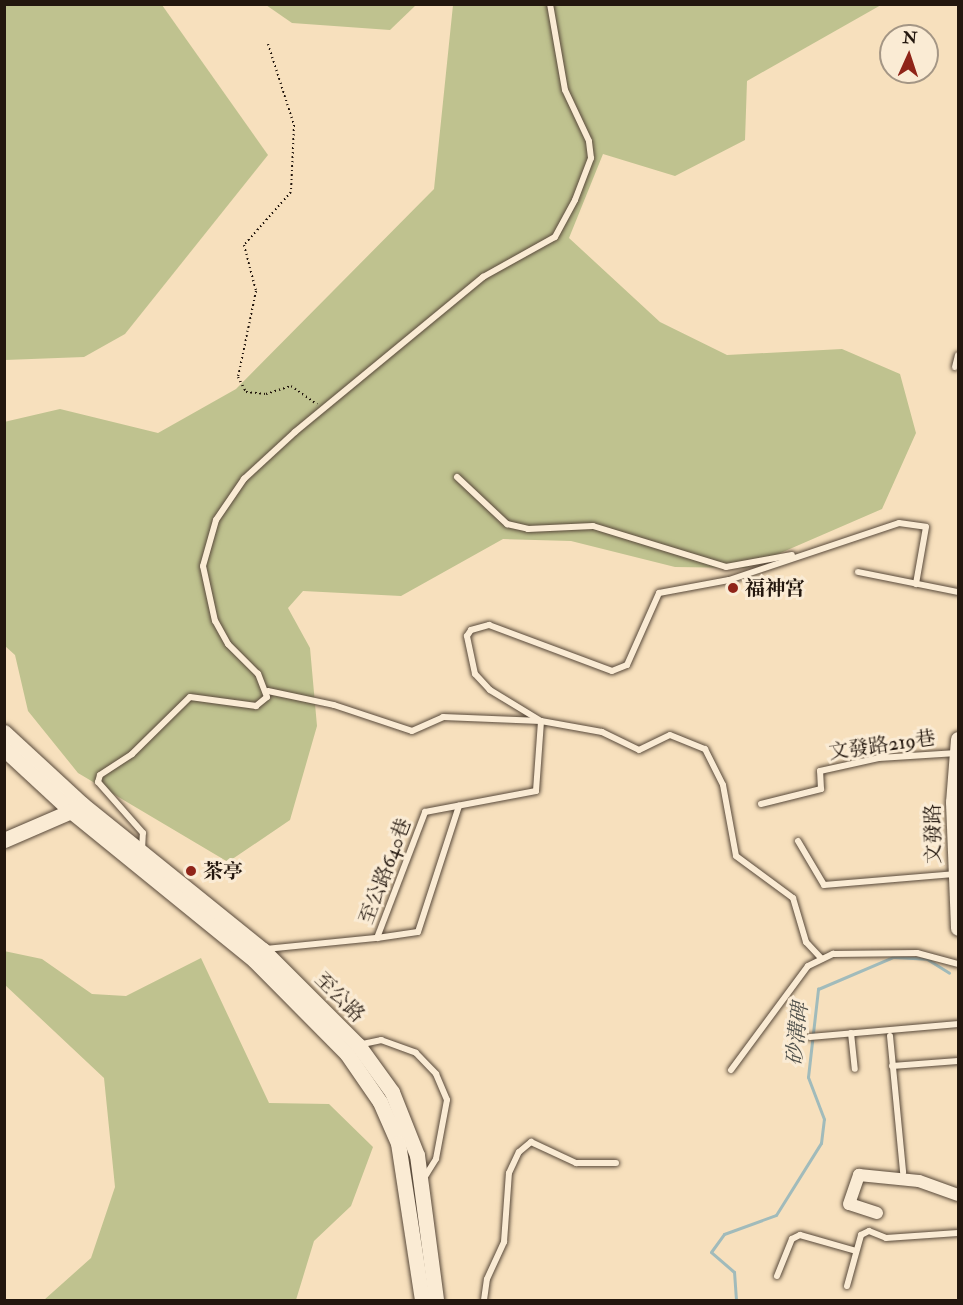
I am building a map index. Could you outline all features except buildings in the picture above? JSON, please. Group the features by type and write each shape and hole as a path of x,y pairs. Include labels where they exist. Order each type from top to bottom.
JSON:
{"street":[{"path":"4,732 77,808"},
{"path":"4,748 77,808"},
{"name":"文發路","path":"958,748 956,870 958,926"},
{"name":"至公路","path":"77,808 258,955 392,1092 423,1180 436,1300"},
{"path":"4,840 77,808"},
{"name":"至公路","path":"352,1050 380,1102 398,1143 422,1300"},
{"path":"877,1213 849,1204 859,1175 918,1181 958,1195"}],"lane":[{"path":"550,4 566,90 584,120 591,158 555,237 483,277 244,479 216,520 203,566 215,621 268,691 334,705 412,731 443,717 541,721 602,732 639,750 670,735 705,748 723,785 736,856 793,898 806,942 822,959"},
{"path":"955,367 958,355"},
{"path":"457,477 507,524 528,529 593,526 726,567 767,556 799,555"},
{"path":"541,721 490,690 475,674 467,636 471,630 489,625 612,670 627,665 659,593 729,580 869,530 919,524 926,527 916,584"},
{"path":"858,572 958,592"},
{"path":"137,856 142,833 98,782 100,775 132,754 190,697 256,706 268,691"},
{"name":"至公路640巷","path":"258,955 377,938 425,812 536,791 541,721"},
{"name":"文發路219巷","path":"761,804 821,789 820,771 879,758 958,748"},
{"path":"377,938 418,932 459,806"},
{"path":"798,841 824,885 956,870"},
{"path":"731,1070 786,991 822,959 853,952 917,953 958,964"},
{"path":"810,1037 958,1024"},
{"path":"851,1033 855,1069"},
{"path":"890,1036 903,1172"},
{"path":"352,1050 381,1040 407,1049 436,1074 447,1100 436,1159 423,1180"},
{"path":"892,1066 958,1061"},
{"path":"484,1300 487,1279 504,1242 508,1173 519,1152 531,1142 576,1163 616,1163"},
{"path":"847,1286 856,1251 869,1231 886,1238 958,1233"},
{"path":"777,1276 792,1239 800,1235 856,1251"}],"path":[{"path":"268,44 294,125 291,192 244,245 256,291 238,377 246,392 266,394 291,386 324,410"}],"green space":[{"path":"4,5 162,5 268,155 125,334 84,357 5,360"},
{"path":"266,5 416,5 390,30 292,23"},
{"path":"453,5 881,5 747,81 745,140 675,176 603,154 569,238 660,322 727,355 842,349 900,374 916,433 882,509 746,568 675,567 571,541 503,539 401,596 303,591 288,608 310,648 317,726 290,820 228,862 78,773 28,711 15,655 5,646 4,422 60,409 158,433 236,389 434,189"},
{"path":"4,951 42,959 92,994 126,996 201,958 269,1103 329,1104 373,1147 351,1206 314,1241 296,1300 44,1300 91,1258 115,1187 104,1078 5,985"}],"waterway":[{"name":"砂溝碑","path":"736,1300 734,1272 711,1252 724,1234 776,1215 821,1143 824,1119 808,1077 818,989 893,957 927,959 949,973"}],"place":[{"name":"福神宮","path":"733,588"},
{"name":"茶亭","path":"191,871"}]}
